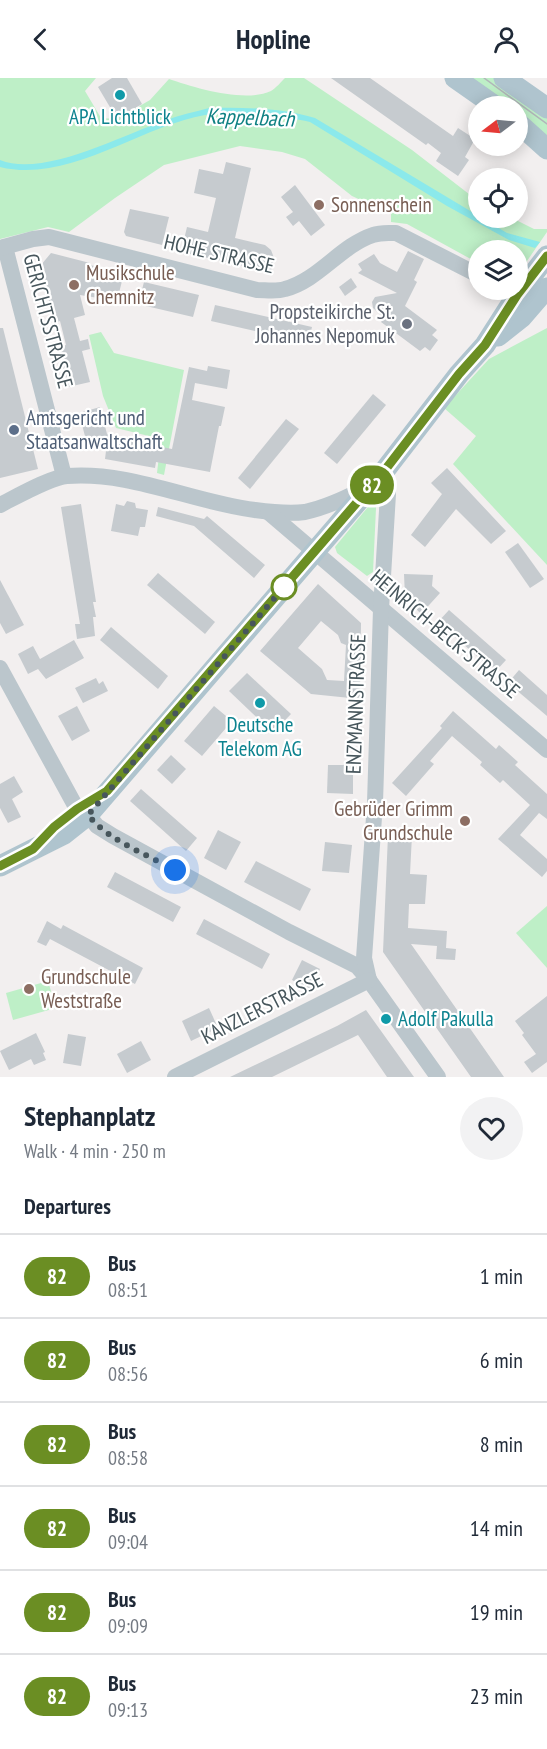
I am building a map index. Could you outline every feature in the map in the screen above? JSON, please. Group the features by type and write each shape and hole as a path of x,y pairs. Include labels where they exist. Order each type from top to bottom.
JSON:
{"main road":[{"path":"455,78 481,96"},
{"path":"504,78 547,108"},
{"path":"528,132 547,150"},
{"path":"528,276 542,262"},
{"path":"0,866 33,849 54,827 82,812 107,791 379,478 459,374 485,345 522,317 547,288"},
{"path":"485,345 508,300"}],"street":[{"name":"HOHE STRASSE","path":"3,248 33,238 49,237 257,290 282,290 313,276 372,235 390,233 423,246 468,270"},
{"name":"GERICHTSSTRASSE","path":"3,248 64,476"},
{"path":"0,505 64,476 99,477 133,482 233,507 268,512 302,512 331,505 379,478"},
{"name":"ENZMANNSTRASSE","path":"369,980 364,958 375,802 381,609 388,495 379,478"},
{"name":"HEINRICH-BECK-STRASSE","path":"268,512 547,750"},
{"path":"0,668 82,812 97,826 113,836 357,966 438,1077"},
{"name":"KANZLERSTRASSE","path":"175,1077 369,980"}],"green space":[{"path":"0,78 96,78 85,91 101,118 117,119 150,100 169,79 220,93 248,95 271,91 285,78 304,78 412,150 468,193 468,228 528,228 528,226 534,229 547,229 528,260 528,240 468,240 468,258 407,224 391,222 391,214 352,196 305,159 282,152 240,146 164,165 69,232 48,227 0,239"},
{"path":"468,78 494,78 518,96 492,96"},
{"path":"528,104 547,118 547,141 528,125"},
{"path":"547,328 547,565 453,464 476,436 444,408 489,359"},
{"path":"101,332 114,353 184,370 164,475 157,473 161,439 116,428 103,396 89,335"},
{"path":"372,502 375,502 376,508 373,572 367,576 337,553 335,547"},
{"path":"547,906 547,968 516,933"},
{"path":"48,981 56,1008 13,1020 6,993"}],"water":[{"path":"209,108 236,108 289,112 315,118 468,210 468,218 310,122 287,118 243,114 205,115 180,121 104,152 52,168 26,170 0,167 0,160 18,164 60,159 181,115"},
{"path":"487,228 499,228 507,233 540,242 535,248 528,246 528,240 509,240"}],"building":[{"name":"APA Lichtblick","path":"112,78 127,78 142,104 117,119 98,87"},
{"path":"331,78 370,78 453,136 458,128 468,134 468,152 465,157 469,160 458,176 436,161 441,153 428,143 426,145"},
{"path":"226,162 251,168 235,238 265,245 271,250 274,258 271,272 181,252 187,227 208,232 216,198 194,193 199,169 223,174"},
{"path":"295,185 325,225 311,236 299,221 293,226 286,217 293,212 281,197"},
{"path":"130,209 169,217 162,245 126,236 124,232"},
{"path":"408,251 424,259 414,280 417,282 405,306 437,330 432,335 438,340 430,351 425,347 420,351 381,322 384,318 373,308 372,302 375,297 397,293 358,273 362,270 358,264 374,254 380,263 397,272"},
{"path":"51,253 124,273 119,293 112,292 111,300 80,295 85,315 74,318 80,341 88,339 90,349 82,351 90,382 68,387 58,347 66,345 60,321 54,323 41,265"},
{"path":"351,278 357,287 345,296 339,287"},
{"path":"144,282 199,295 193,317 146,306 147,303 139,301"},
{"path":"215,305 312,327 308,343 211,321"},
{"name":"Amtsgericht und Staatsanwaltschaft","path":"0,328 3,328 38,469 0,478"},
{"path":"208,366 230,370 227,389 195,383 192,400 225,407 210,472 156,462 155,468 105,459 106,451 97,443 87,444 79,413 100,407 107,434 112,437 172,449 189,367 207,371"},
{"path":"373,394 386,405 337,464 324,453"},
{"path":"286,419 299,429 250,489 238,478"},
{"path":"447,468 506,531 491,544 456,509 425,547 411,535 442,494 431,483"},
{"path":"127,501 135,503 136,508 148,510 145,527 140,527 138,536 111,531 116,504 124,506"},
{"path":"81,504 96,602 93,602 96,617 93,617 95,636 77,639 75,624 80,624 61,507"},
{"path":"158,507 204,519 207,516 265,565 254,578 194,526 156,516"},
{"path":"518,543 544,579 530,588 505,552"},
{"path":"158,573 215,622 205,634 147,585"},
{"path":"404,574 433,575 432,586 440,593 421,614 405,597"},
{"path":"0,580 24,625 6,634 0,623"},
{"path":"318,584 361,623 360,699 311,694 260,651","holes":["321,621 338,635 341,643 346,645 344,681 327,680 322,669 298,648"]},
{"path":"449,610 506,660 495,672 438,622"},
{"path":"111,627 168,676 158,689 100,640"},
{"path":"74,640 84,658 46,679 38,669 28,674 18,654 33,646 40,659"},
{"path":"519,670 547,695 547,716 508,683"},
{"name":"Deutsche Telekom AG","path":"247,673 291,714 273,733 229,691"},
{"path":"96,678 99,684 103,681 108,691 83,703 75,688"},
{"path":"77,706 90,731 72,741 58,716"},
{"path":"214,706 232,721 202,756 184,741"},
{"path":"453,711 496,749 499,745 518,762 515,765 547,794 547,819 539,813 520,835 547,859 547,871 542,877 498,839 530,805 503,780 500,783 480,765 482,762 452,736 430,761 434,764 406,796 392,783 442,728 440,726"},
{"path":"171,755 186,769 172,784 157,770"},
{"path":"328,765 353,765 353,794 327,793"},
{"path":"14,776 23,792 12,799 21,817 8,823 0,808 0,784"},
{"path":"141,789 197,838 186,851 130,801"},
{"path":"218,830 241,842 226,870 204,858"},
{"path":"388,835 412,835 410,874 427,875 425,904 409,904 408,928 447,931 446,948 456,949 455,960 436,959 437,946 411,944 504,1077 471,1077 383,952"},
{"path":"325,842 352,845 349,873 322,871"},
{"path":"256,861 311,889 300,911 244,882"},
{"path":"115,872 181,907 173,922 107,887"},
{"path":"204,919 270,954 262,969 196,934"},
{"path":"47,921 61,929 63,925 143,968 135,984 50,939 46,946 37,942"},
{"path":"302,960 320,969 309,989 292,980"},
{"path":"547,996 547,1062 532,1073 524,1062 536,1054 515,1021"},
{"path":"209,1008 218,1028 191,1041 182,1021"},
{"path":"366,1010 414,1077 387,1077 358,1035 272,1077 230,1077 337,1026"},
{"path":"36,1033 45,1052 43,1053 46,1060 34,1065 31,1059 9,1070 0,1051"},
{"path":"68,1034 86,1037 81,1066 63,1063"},
{"path":"141,1041 151,1060 127,1073 117,1054"}],"tram line":[{"path":"484,78 547,124"}],"bus line":[{"name":"82","path":"0,866 33,849 54,827 77,809 107,791 385,470 459,374 485,345 517,295 547,256"}],"place":[{"name":"APA Lichtblick","path":"120,95"},
{"name":"Sonnenschein","path":"319,205"},
{"name":"Musikschule Chemnitz","path":"74,285"},
{"name":"Propsteikirche St. Johannes Nepomuk","path":"407,324"},
{"name":"Amtsgericht und Staatsanwaltschaft","path":"14,430"},
{"name":"Deutsche Telekom AG","path":"260,703"},
{"name":"Gebrüder Grimm Grundschule","path":"465,821"},
{"name":"Grundschule Weststraße","path":"29,989"},
{"name":"Adolf Pakulla","path":"386,1019"}],"route":[{"path":"175,870 97,826 88,815 284,587"}],"water label":[{"name":"Kappelbach","path":"250,117"}]}
